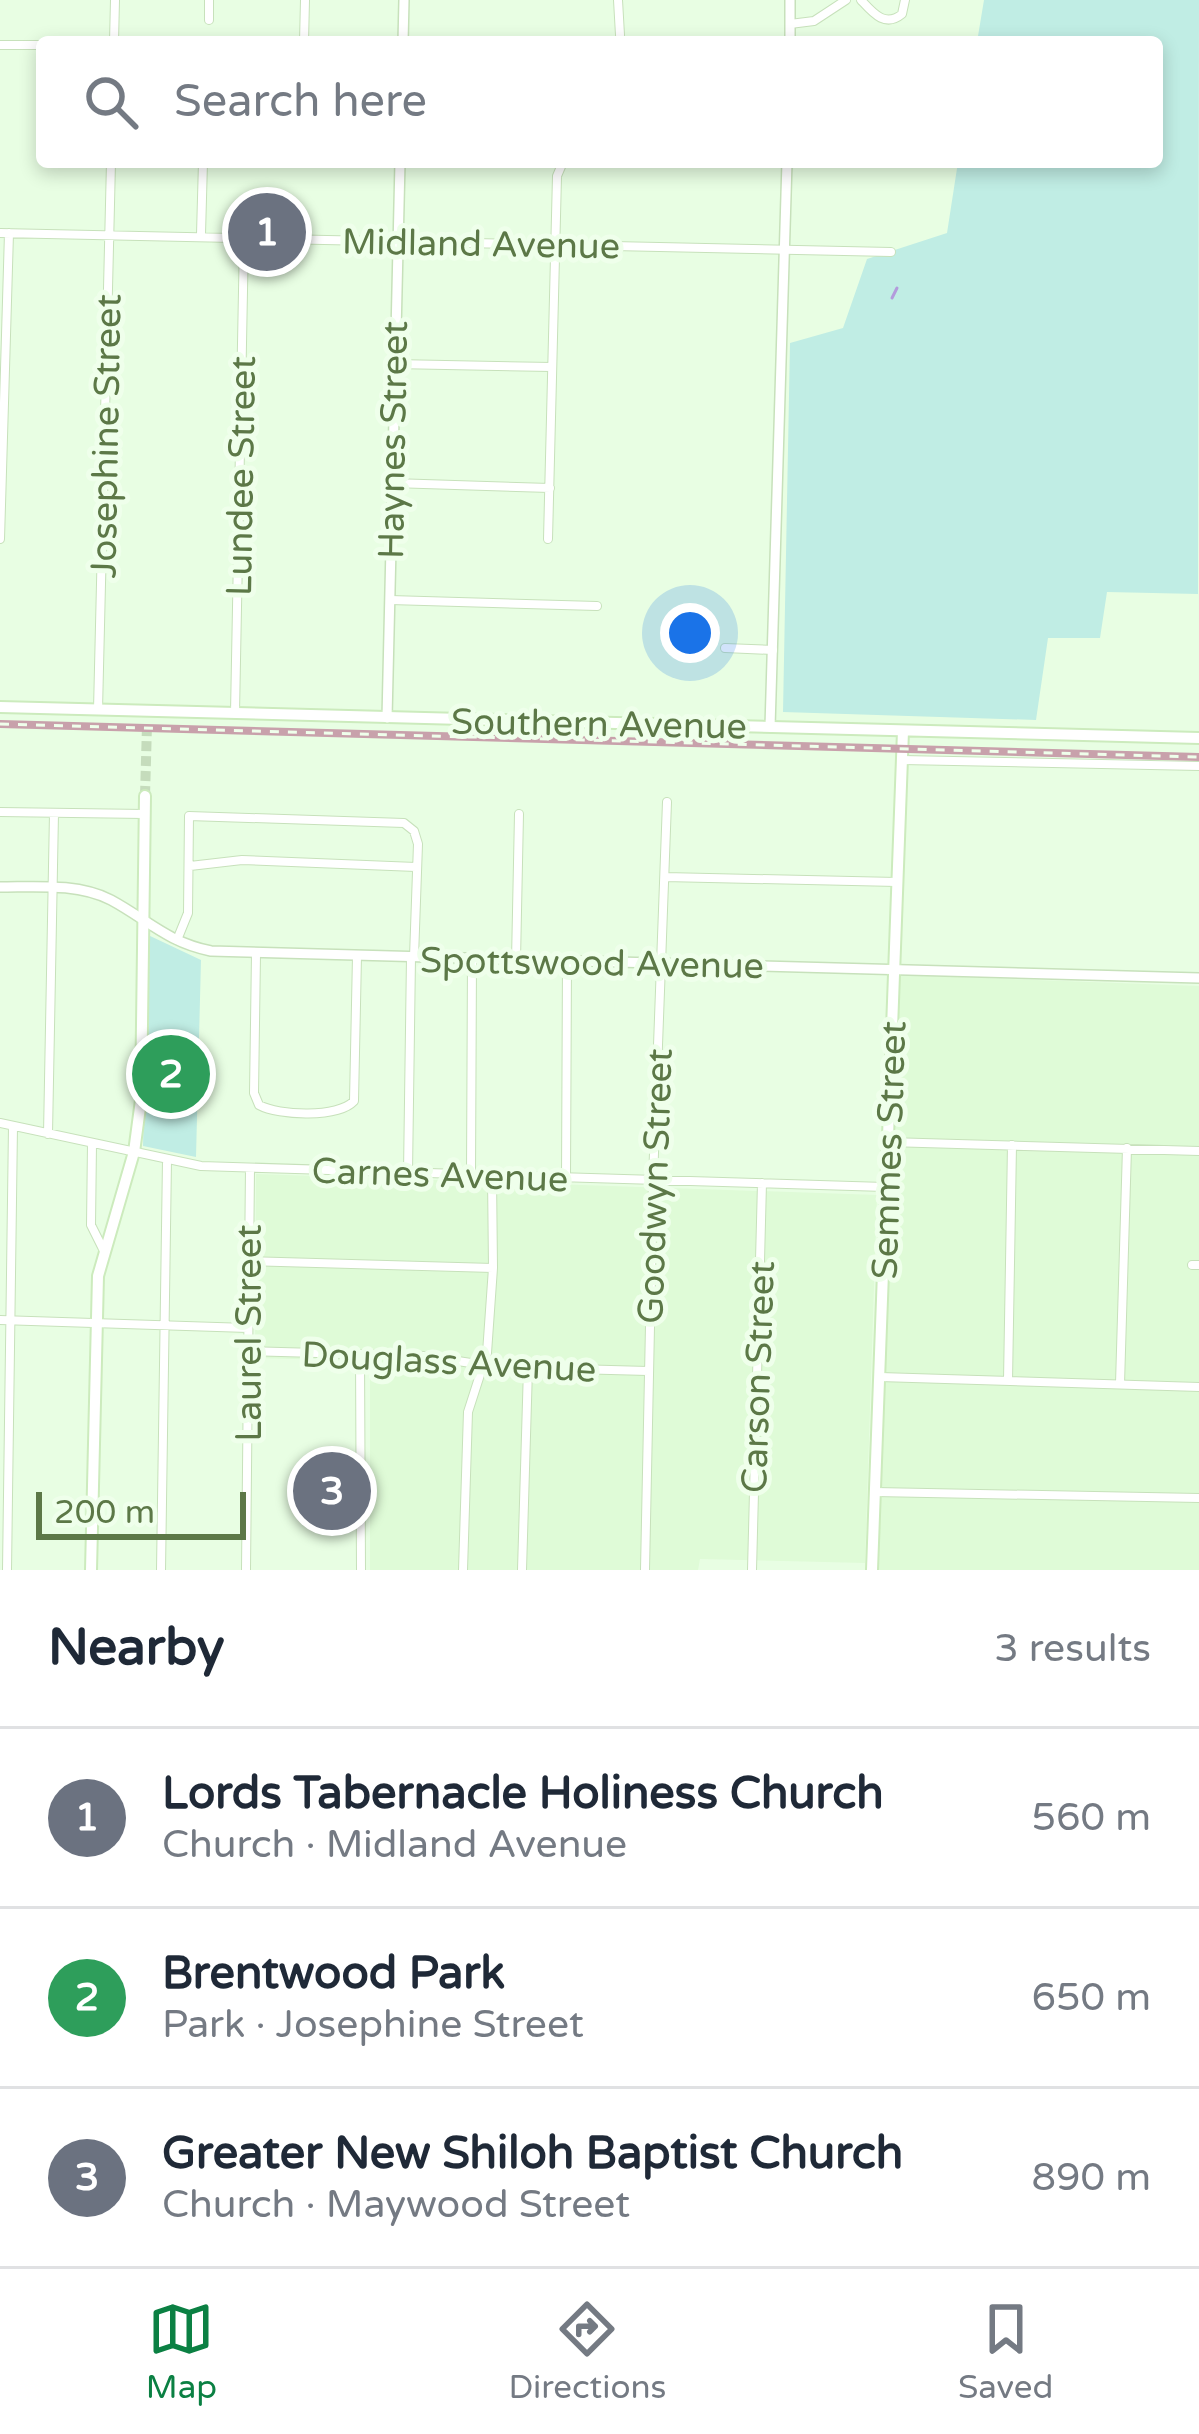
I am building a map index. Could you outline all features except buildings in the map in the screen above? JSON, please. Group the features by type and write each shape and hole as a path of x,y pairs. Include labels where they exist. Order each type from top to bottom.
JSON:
{"main road":[{"name":"Southern Avenue","path":"0,706 98,710 147,719 236,713 1199,738"},
{"name":"Semmes Street","path":"872,1570 903,730"},
{"path":"91,1570 96,1323 104,1251 134,1152 141,1100 145,796"}],"street":[{"path":"114,36 115,0"},
{"path":"209,0 209,20"},
{"path":"304,36 305,0"},
{"path":"403,36 404,0"},
{"path":"618,0 620,34"},
{"path":"790,0 790,36"},
{"path":"790,24 814,21 846,0"},
{"path":"861,0 878,18 888,20 902,14 905,0"},
{"path":"0,45 36,45"},
{"name":"Josephine Street","path":"98,710 111,168"},
{"path":"201,234 202,168"},
{"name":"Haynes Street","path":"387,718 400,168"},
{"path":"548,539 560,168"},
{"path":"770,727 787,168"},
{"path":"0,538 5,233"},
{"name":"Midland Avenue","path":"5,233 891,252"},
{"name":"Lundee Street","path":"236,713 244,238"},
{"path":"394,364 552,367"},
{"path":"391,483 550,488"},
{"path":"388,600 597,606"},
{"path":"725,648 773,650"},
{"path":"902,760 1199,766"},
{"name":"Goodwyn Street","path":"645,1570 667,802"},
{"path":"0,812 145,814"},
{"path":"48,1134 54,813"},
{"path":"515,960 519,814"},
{"path":"176,942 188,913 189,816 404,823 414,831 408,1173"},
{"path":"190,866 242,860 416,867"},
{"path":"665,877 897,882"},
{"name":"Spottswood Avenue","path":"0,887 97,895 176,942 211,951 1199,979"},
{"path":"256,954 254,1093 259,1105 268,1110 334,1112 351,1105 356,1091 357,956"},
{"path":"471,1176 472,959"},
{"path":"566,1179 567,962"},
{"name":"Carnes Avenue","path":"0,1124 201,1166 885,1187"},
{"path":"7,1570 5,1320 13,1126"},
{"path":"888,1142 1199,1150"},
{"path":"92,1144 91,1225 104,1251"},
{"path":"1008,1381 1012,1145"},
{"path":"1120,1384 1127,1148"},
{"path":"161,1570 167,1160"},
{"name":"Laurel Street","path":"246,1570 250,1168"},
{"path":"463,1570 467,1412 484,1366 494,1268 492,1176"},
{"name":"Carson Street","path":"752,1570 762,1184"},
{"path":"249,1261 494,1268"},
{"path":"5,1320 248,1328"},
{"name":"Douglass Avenue","path":"249,1351 648,1371"},
{"path":"360,1354 361,1570"},
{"path":"522,1570 528,1368"},
{"path":"880,1377 1199,1387"},
{"path":"874,1492 1199,1498"}],"shaded area":[{"path":"984,0 1199,0 1198,594 1107,592 1100,638 1048,638 1036,720 783,712 790,343 843,328 867,259 947,233 957,168 1163,168 1163,36 978,36"},
{"path":"148,935 201,960 196,1157 143,1146"},
{"path":"900,975 1199,986 1199,1570 877,1570"},
{"path":"256,1174 877,1195 865,1563 700,1559 698,1570 370,1570 370,1361 255,1358"}],"waterway":[{"path":"892,298 897,288"}],"tunnel":[{"path":"145,796 147,725"}],"railway":[{"path":"0,724 1199,757"}],"place":[{"name":"Lords Tabernacle Holiness Church","path":"267,232"},
{"name":"Brentwood Park","path":"171,1074"},
{"name":"Greater New Shiloh Baptist Church","path":"332,1491"}]}
